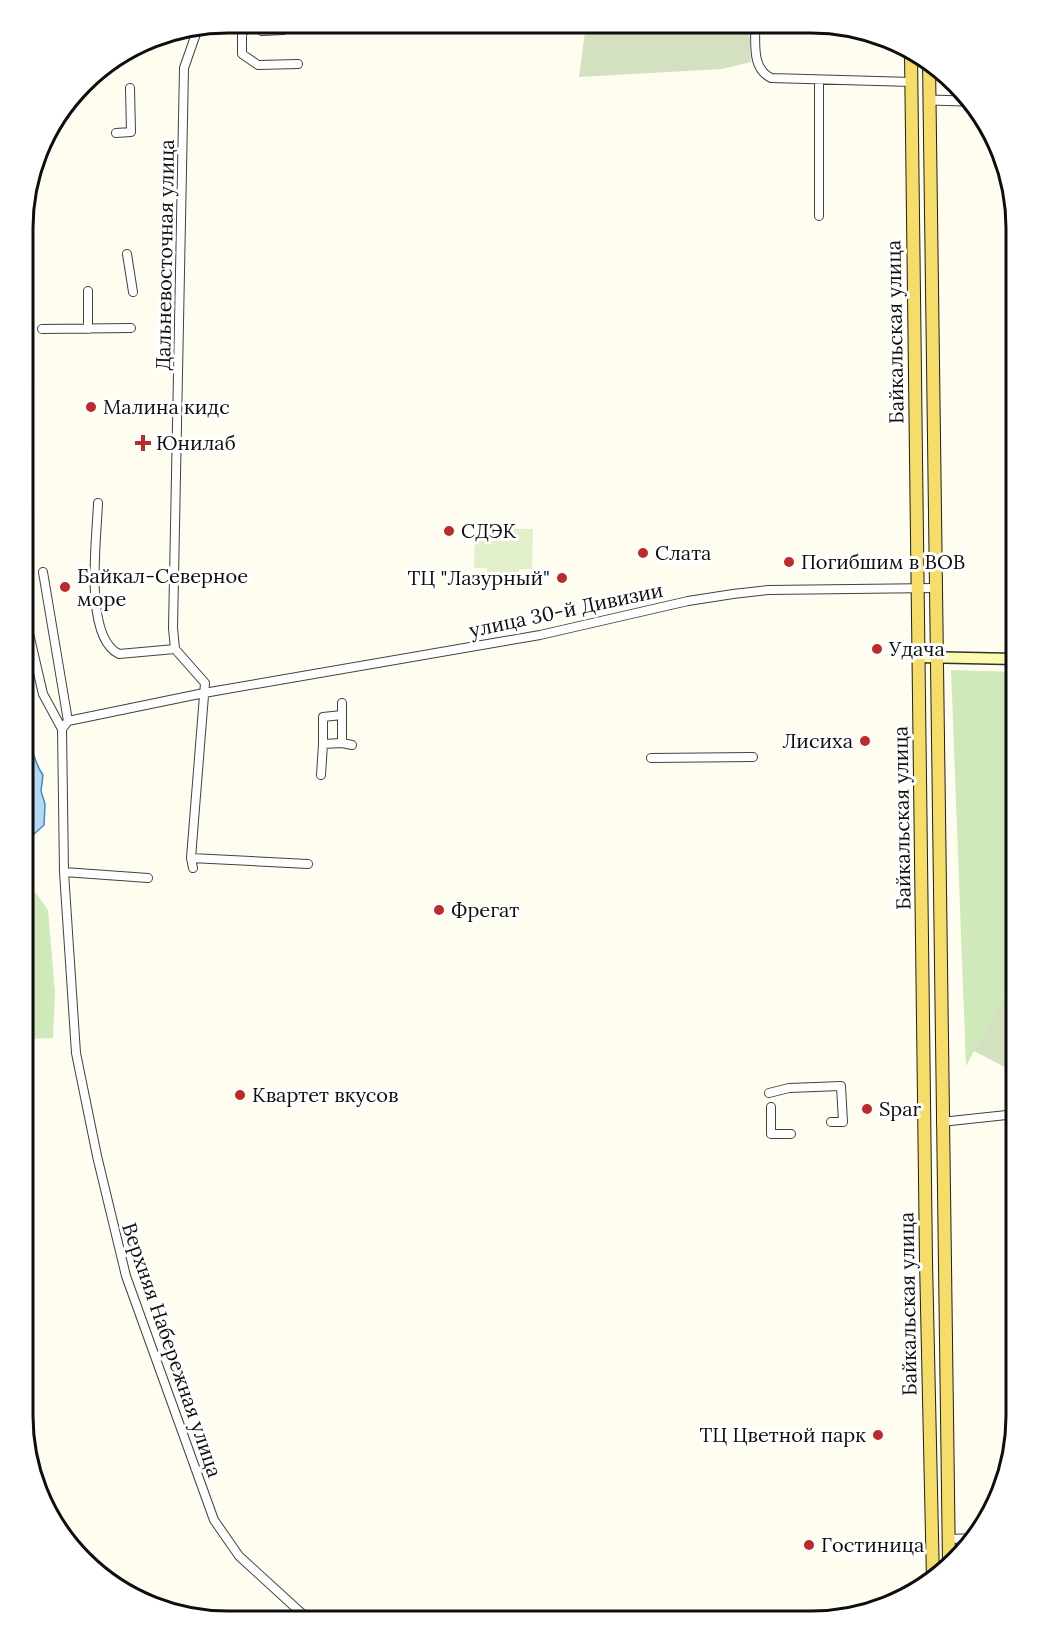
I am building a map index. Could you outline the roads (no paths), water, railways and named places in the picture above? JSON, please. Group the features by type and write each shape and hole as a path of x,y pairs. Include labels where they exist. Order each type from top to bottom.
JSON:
{"main road":[{"name":"Байкальская улица","path":"911,60 926,1272 933,1569"},
{"name":"Байкальская улица","path":"929,72 941,1122 949,1554"},
{"path":"919,657 1006,659"}],"street":[{"path":"242,33 242,54 249,55 258,64 298,64"},
{"path":"755,33 757,63 771,78 912,82"},
{"name":"Дальневосточная улица","path":"176,649 173,628 184,69 195,36"},
{"path":"819,80 819,216"},
{"path":"116,133 132,132 130,88"},
{"path":"929,100 959,101"},
{"path":"126,254 133,292"},
{"path":"88,291 88,329"},
{"path":"42,329 131,328"},
{"path":"98,503 95,560 97,621 105,644 118,654 176,649 205,683 191,858 193,868"},
{"path":"33,651 43,694 62,729 68,721 43,572"},
{"name":"улица 30-й Дивизии","path":"68,721 204,693 540,635 688,601 733,594 768,590 936,588"},
{"path":"342,703 342,743"},
{"path":"321,775 323,717 342,715"},
{"name":"Верхняя Набережная улица","path":"62,729 64,872 76,1053 104,1189 126,1276 208,1508 239,1556 299,1611"},
{"path":"323,744 352,745"},
{"path":"651,758 753,756"},
{"path":"191,858 308,864"},
{"path":"64,872 148,878"},
{"path":"769,1093 789,1088 841,1086 843,1122 831,1122"},
{"path":"771,1107 771,1134 791,1134"},
{"path":"941,1122 1006,1115"},
{"path":"949,1539 963,1538"}],"water":[{"path":"33,753 43,775 41,791 45,804 44,825 33,835"}],"place":[{"name":"Малина кидс","path":"91,407"},
{"name":"Юнилаб","path":"143,443"},
{"name":"СДЭК","path":"449,531"},
{"name":"Слата","path":"643,553"},
{"name":"Погибшим в ВОВ","path":"789,562"},
{"name":"ТЦ \"Лазурный\"","path":"562,578"},
{"name":"Байкал-Северное море","path":"65,587"},
{"name":"Удача","path":"877,649"},
{"name":"Лисиха","path":"865,741"},
{"name":"Фрегат","path":"439,910"},
{"name":"Квартет вкусов","path":"240,1095"},
{"name":"Spar","path":"867,1109"},
{"name":"ТЦ Цветной парк","path":"878,1435"},
{"name":"Гостиница","path":"809,1545"}]}
